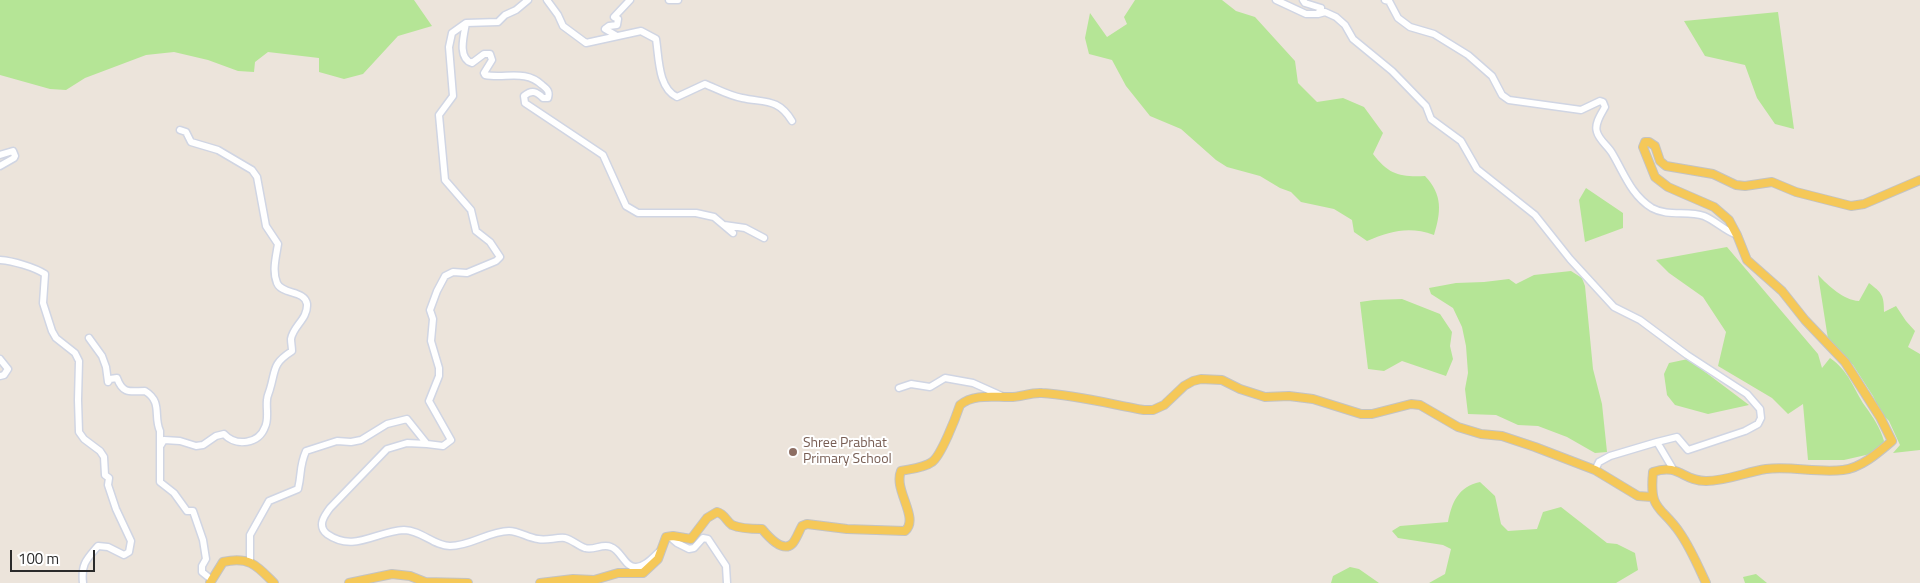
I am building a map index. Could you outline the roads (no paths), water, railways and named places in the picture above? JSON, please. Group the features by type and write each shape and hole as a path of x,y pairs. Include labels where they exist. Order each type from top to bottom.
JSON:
{"main road":[{"path":"1706,583 1689,546 1679,531 1657,507 1652,497 1652,472 1666,468 1672,469 1690,478 1706,481 1722,479 1751,471 1784,467 1844,470 1865,462 1892,441 1880,417 1845,362 1815,332 1782,291 1747,260 1729,220 1714,207 1668,186 1656,177 1643,147 1645,142 1655,146 1660,161 1666,166 1713,174 1745,186 1772,182 1796,192 1851,206 1864,204 1920,180"},
{"path":"540,583 573,579 594,580 618,573 643,573 658,559 666,537 691,539 707,518 717,512 723,513 731,524 762,529 780,546 792,544 802,526 807,524 847,529 905,530 909,527 911,520 899,488 898,477 901,471 925,466 933,461 939,452 960,404 972,398 1009,398 1039,393 1153,410 1164,405 1184,386 1193,381 1222,380 1265,397 1289,396 1312,400 1361,414 1372,414 1411,404 1420,405 1458,427 1481,434 1502,436 1595,470 1638,496 1652,497"},
{"path":"211,582 224,562 238,560 250,561 259,567 274,583"},
{"path":"349,583 392,574 410,576 425,582 468,583"}],"street":[{"path":"528,0 495,23 466,23 452,33 449,47 452,96 439,115 444,180 470,210 476,231 490,242 500,257 496,261 467,273 453,272 445,276 430,310 433,319 431,341 439,376 429,401 451,440 443,446 407,443 387,449 330,508 322,519 322,525 325,532 345,542 358,541 403,530 411,531 443,545 450,546 462,545 499,532 509,531 541,540 564,538 584,548 595,548 603,545 610,546 618,550 628,564 633,567 639,567 646,563 661,550"},
{"path":"547,0 563,26 586,43 641,31 656,39 663,82 670,94 677,97 705,84 741,98 767,101 781,107 792,121"},
{"path":"616,36 605,29 609,26 618,25 618,19 614,17 630,0"},
{"path":"669,0 678,0"},
{"path":"1276,0 1306,14 1325,12 1336,17 1345,25 1353,39 1392,71 1426,106 1431,119 1461,141 1476,169 1535,215 1570,259 1614,307 1640,320 1687,355 1746,394 1760,409 1761,418 1758,424 1745,431 1688,450 1677,437 1657,442 1610,456 1599,462 1595,470"},
{"path":"1303,0 1305,3 1321,8 1318,14"},
{"path":"1385,0 1389,1 1398,18 1410,27 1434,34 1468,55 1492,76 1502,95 1509,100 1581,110 1600,101 1603,102 1605,107 1596,125 1597,132 1611,151 1634,192 1653,208 1705,217 1726,231 1737,235"},
{"path":"466,23 462,42 467,61 472,63 484,54 490,54 492,60 484,72 485,75 493,77 514,74 526,76 538,81 547,89 549,93 548,98 543,98 537,92 532,92 524,96 525,103 603,154 626,206 638,213 696,213 714,217 733,234"},
{"path":"161,445 164,440 180,441 196,446 203,445 216,436 224,434 229,439 244,443 259,436 267,424 267,399 273,374 283,357 292,351 291,339 294,330 303,319 307,307 306,300 302,296 281,289 277,284 274,268 278,244 266,226 257,177 252,170 218,150 191,142 186,132 180,130"},
{"path":"0,155 13,151 15,156 0,166"},
{"path":"724,224 745,228 764,238"},
{"path":"0,260 12,261 39,270 45,274 42,303 52,331 56,338 76,353 79,361 79,432 84,439 100,451 104,458 105,475 108,478 108,485 116,509 131,541 129,552 124,555 108,547 98,546 84,562 82,572 83,583"},
{"path":"89,338 102,356 108,382 110,379 117,378 121,388 128,392 145,391 156,403 161,445 159,456 160,482 174,493 187,511 193,511 203,540 206,559 202,566 202,572 211,582"},
{"path":"0,359 8,369 4,375 0,376"},
{"path":"900,388 911,384 930,387 945,378 973,383 1003,397"},
{"path":"250,561 250,535 269,502 298,489 301,478 300,464 306,450 337,441 351,442 361,440 387,424 407,419 427,444"},
{"path":"1657,442 1672,469"},
{"path":"670,537 689,549 694,548 703,538 708,539 726,566 727,583"}],"place":[{"name":"Shree Prabhat Primary School","path":"793,452"}]}
